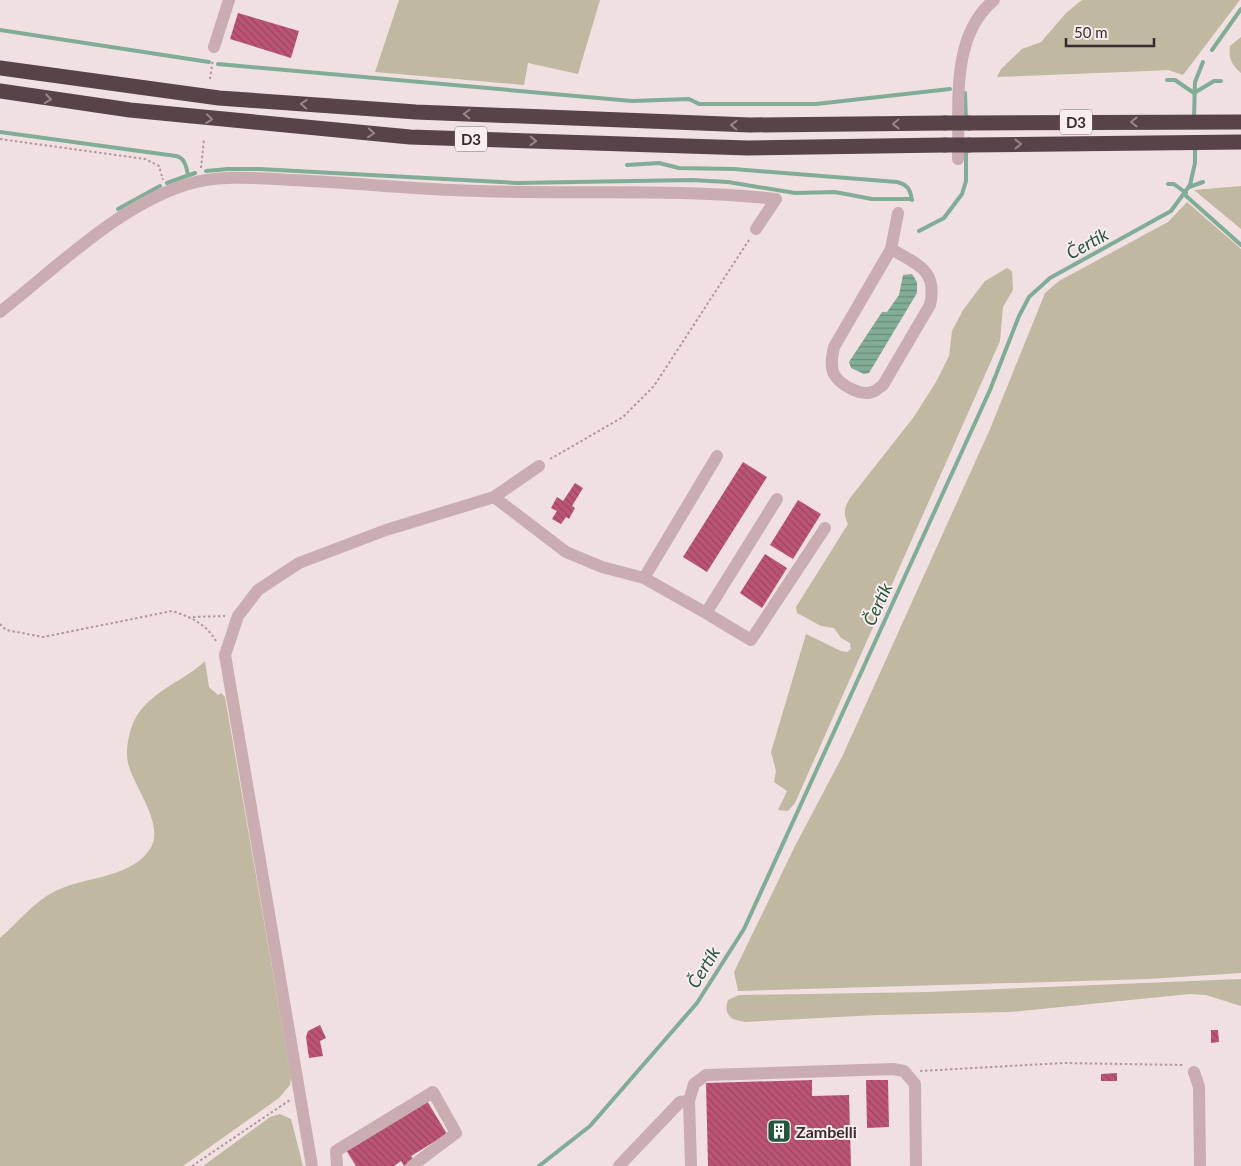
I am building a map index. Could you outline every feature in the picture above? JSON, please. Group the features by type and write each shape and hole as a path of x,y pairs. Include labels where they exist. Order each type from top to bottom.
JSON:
{"highway":[{"name":"D3","path":"0,68 219,98 416,112 750,125 1241,122"},
{"name":"D3","path":"0,91 130,110 410,137 748,148 945,144 1241,142"}],"street":[{"path":"214,47 229,0"},
{"path":"958,159 959,81 964,50 983,11 994,0"},
{"path":"0,312 119,217 166,192 200,180 254,178 368,183 451,190 642,191 727,194 776,199 756,229"},
{"path":"891,249 920,266 930,276 934,290 930,305 882,385 872,392 860,392 844,385 834,374 831,360 834,347 891,249 898,213"},
{"path":"644,578 717,456"},
{"path":"312,1166 225,655 238,616 258,590 299,564 386,530 494,497 539,466"},
{"path":"494,497 566,552 602,567 644,578 751,640 825,528"},
{"path":"706,613 777,499"},
{"path":"691,1166 689,1101 694,1084 706,1074 893,1069 904,1071 915,1084 916,1166"},
{"path":"1194,1072 1199,1087 1200,1166"},
{"path":"337,1166 336,1151 433,1092 456,1133 412,1166"},
{"path":"619,1166 680,1102 689,1101"}],"path":[{"path":"210,79 214,47"},
{"path":"0,138 153,161 159,166 166,192"},
{"path":"200,180 204,139"},
{"path":"539,466 623,417 654,386 756,229"},
{"path":"0,624 6,630 43,637 172,611 191,617 209,630 225,655"},
{"path":"191,617 238,616"},
{"path":"910,1076 922,1070 1063,1063 1182,1064 1194,1072"},
{"path":"192,1166 285,1102 300,1096"}],"shaded area":[{"path":"399,0 600,0 578,74 528,63 524,85 375,72"},
{"path":"1082,0 1240,0 1183,75 1168,70 997,77 1001,69 1022,49 1041,42 1066,13"},
{"path":"1241,37 1241,73 1231,61 1230,46"},
{"path":"1241,186 1241,229 1194,190"},
{"path":"1187,202 1241,249 1241,973 1149,979 738,991 734,972 795,846 842,757 990,429 1045,293 1059,281 1168,222"},
{"path":"1007,268 1012,271 1013,290 1003,307 1000,341 795,803 788,811 778,810 787,791 774,782 776,771 771,752 806,634 841,651 847,652 851,649 850,643 841,638 834,628 821,626 797,613 796,607 848,524 845,511 850,498 913,418 936,382 949,356 952,331 963,310 985,281"},
{"path":"912,274 917,282 917,293 869,373 864,374 851,368 849,362 882,312 887,312 899,295 903,275"},
{"path":"205,661 209,687 218,695 221,693 225,697 291,1077 290,1085 279,1098 183,1166 0,1166 0,938 45,897 71,885 115,873 129,867 140,860 150,849 154,839 151,817 131,772 127,758 127,747 131,729 142,709 158,693"},
{"path":"1241,979 1241,1006 1206,995 1190,994 1010,1012 877,1015 745,1022 732,1018 727,1013 728,1000 739,995 928,992"},
{"path":"280,1114 291,1119 303,1166 203,1166 270,1117"}],"building":[{"path":"238,13 299,31 291,58 230,39"},
{"path":"743,462 767,477 707,572 683,557"},
{"path":"575,483 583,488 572,506 575,508 569,519 566,517 561,524 552,519 557,511 551,508 557,497 563,501"},
{"path":"798,500 821,514 793,559 770,545"},
{"path":"765,554 787,568 762,608 740,593"},
{"path":"320,1025 326,1038 320,1041 323,1056 309,1058 306,1037 308,1031"},
{"path":"1211,1030 1218,1030 1219,1042 1211,1043"},
{"path":"1117,1073 1117,1081 1101,1081 1101,1074"},
{"name":"Zambelli","path":"812,1080 812,1096 849,1095 851,1166 708,1166 706,1083"},
{"path":"866,1080 888,1080 889,1127 867,1128"},
{"path":"427,1101 447,1134 411,1156 414,1160 404,1166 401,1161 394,1166 356,1166 346,1150"}],"waterway":[{"name":"Čertík","path":"1212,50 1241,9"},
{"path":"0,30 209,62"},
{"name":"Čertík","path":"1194,118 1195,82 1203,62"},
{"path":"218,64 632,101 689,99 699,104 816,104 950,89"},
{"name":"Čertík","path":"1167,80 1175,80 1194,93 1214,81 1221,81"},
{"path":"965,93 966,121"},
{"path":"0,132 176,156 183,161 188,175"},
{"name":"Čertík","path":"539,1166 590,1126 697,1003 744,929 990,390 1019,316 1029,297 1050,278 1171,211 1190,185 1195,163 1195,145"},
{"path":"919,231 944,218 962,194 966,181 966,148"},
{"path":"627,165 659,163 679,168 734,169 897,182 908,188 912,200"},
{"path":"206,171 259,169 517,183 692,180 728,182 795,193 835,192 872,199 912,199"},
{"path":"167,183 195,173"},
{"path":"1189,187 1203,182"},
{"path":"1168,184 1174,184 1186,193"},
{"path":"118,209 160,186"},
{"path":"1185,195 1241,245"}],"place":[{"name":"Zambelli","path":"779,1131"}]}
